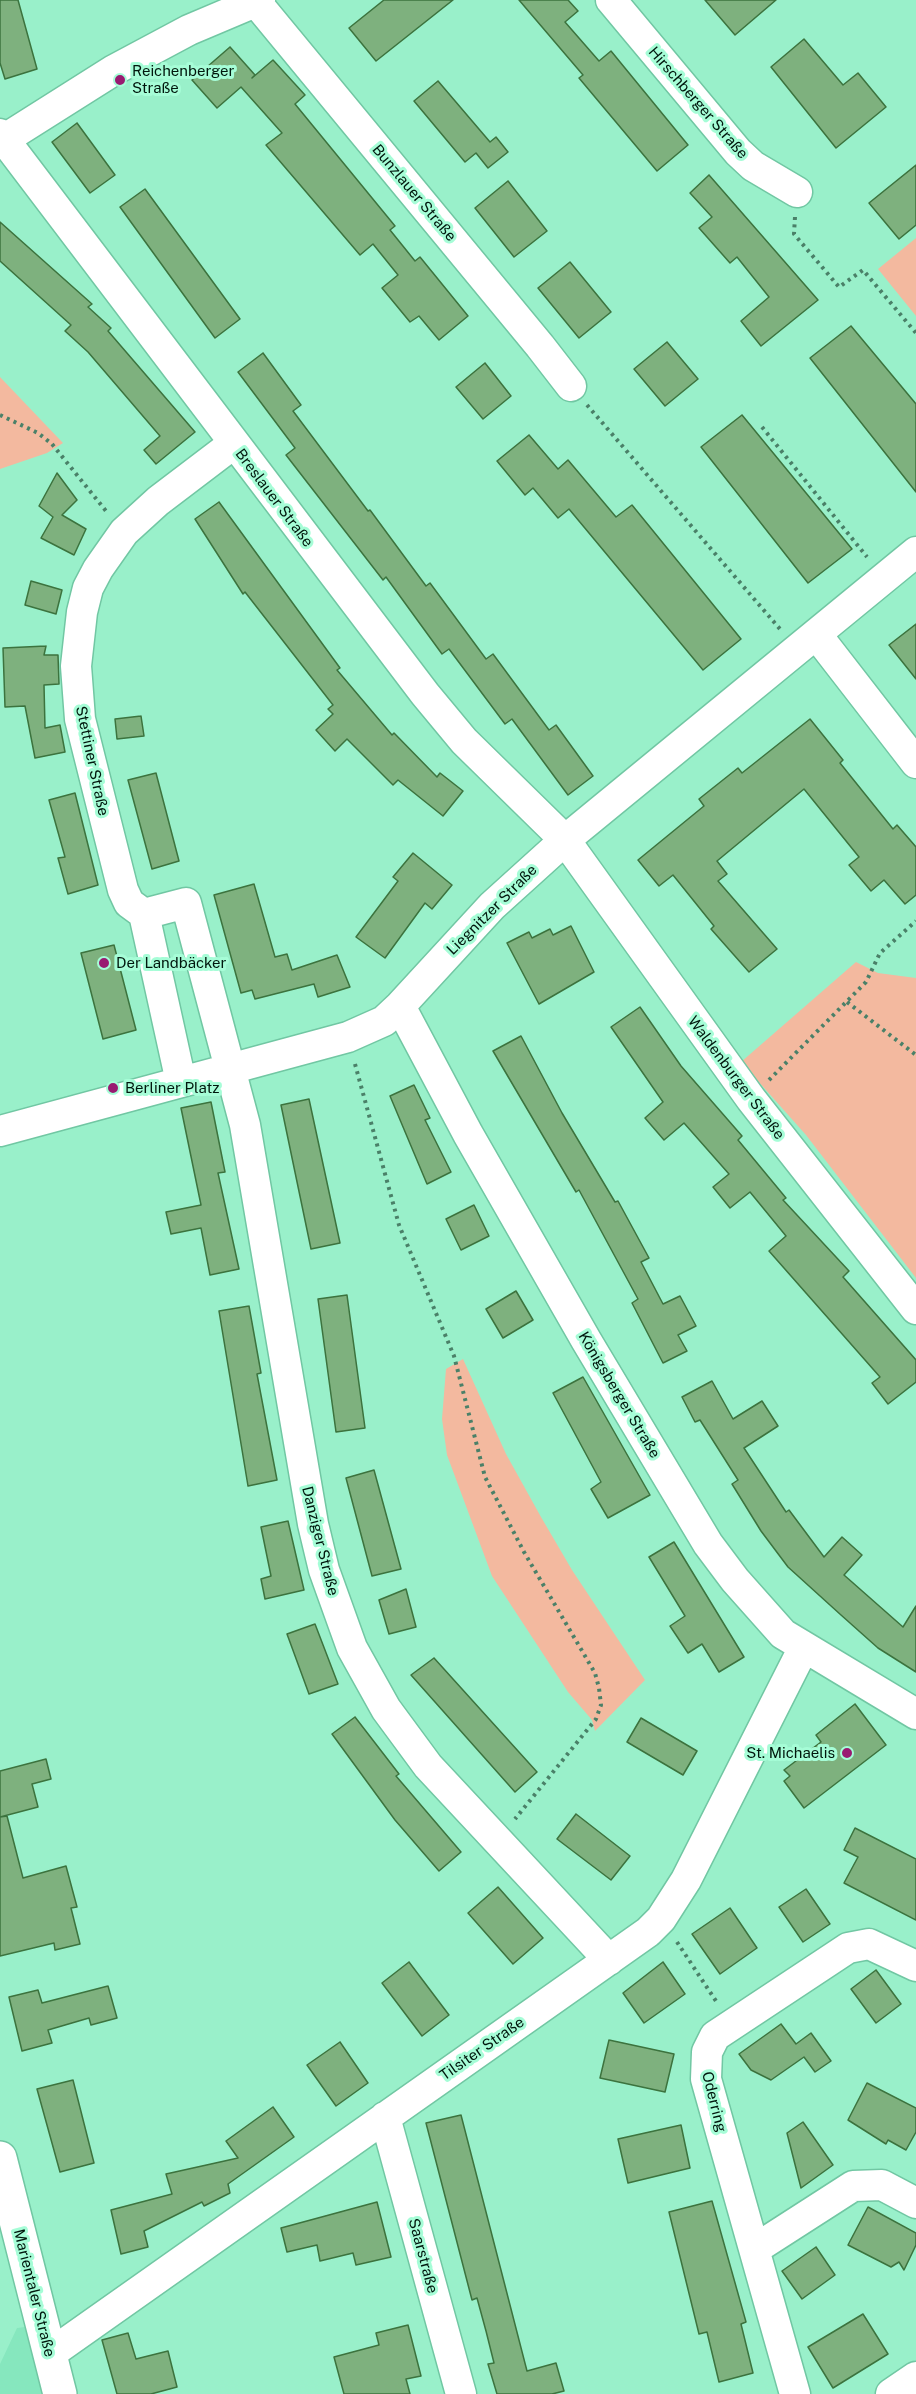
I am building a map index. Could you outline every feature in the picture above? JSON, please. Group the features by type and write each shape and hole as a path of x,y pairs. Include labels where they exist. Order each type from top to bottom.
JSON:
{"main road":[{"name":"Marientaler Straße","path":"1,2163 55,2381"}],"street":[{"name":"Hirschberger Straße","path":"611,0 738,152 753,166 797,192"},
{"path":"1,139 114,70 189,30 258,1"},
{"name":"Bunzlauer Straße","path":"258,1 571,386"},
{"name":"Breslauer Straße","path":"1,139 444,718 565,840"},
{"name":"Stettiner Straße","path":"144,914 129,903 123,890 88,753 78,697 78,638 88,588 124,532 158,501 233,444"},
{"name":"Liegnitzer Straße","path":"0,1131 348,1037 384,1021 484,913 565,840 916,552"},
{"path":"807,642 916,764"},
{"name":"Waldenburger Straße","path":"565,840 650,962 751,1099 916,1309"},
{"path":"181,1082 144,914 186,903 230,1068"},
{"name":"Königsberger Straße","path":"400,1006 468,1134 574,1320 708,1544 735,1580 783,1634 916,1714"},
{"name":"Danziger Straße","path":"230,1068 244,1125 266,1239 313,1524 324,1570 352,1648 386,1709 428,1766 609,1960"},
{"name":"Tilsiter Straße","path":"55,2381 386,2117 609,1960 661,1919 686,1880 804,1647"},
{"name":"Oderring","path":"795,2394 705,2070 711,2041 848,1948 869,1944 916,1966"},
{"name":"Saarstraße","path":"386,2117 460,2394"},
{"path":"755,2249 853,2186 882,2185 916,2203"},
{"path":"891,2394 916,2377"}],"path":[{"path":"797,192 794,234 839,287 863,270 916,333"},
{"path":"571,386 807,642"},
{"path":"0,415 38,433 52,444 124,532"},
{"path":"762,428 884,578"},
{"path":"751,1099 866,982 880,953 916,921"},
{"path":"846,1002 916,1055"},
{"path":"348,1037 388,1192 408,1251 454,1356 485,1476 519,1543 589,1663 599,1688 601,1705 596,1719 526,1805"},
{"path":"661,1919 732,2025"}],"shaded area":[{"path":"916,238 916,316 878,269"},
{"path":"0,377 63,443 47,453 0,469"},
{"path":"856,962 878,973 916,978 916,1278 806,1135 741,1062"},
{"path":"463,1359 506,1454 541,1517 572,1570 645,1680 595,1731 592,1720 568,1692 492,1576 447,1455 442,1419 446,1369"},
{"path":"57,2323 76,2394 0,2394 0,2364 17,2328"}],"building":[{"path":"0,0 18,0 37,69 5,79 0,63"},
{"path":"384,0 453,0 376,61 349,28"},
{"path":"519,0 568,0 578,11 565,22 599,61 611,51 688,145 657,171 579,78 583,75"},
{"path":"705,0 776,0 735,35"},
{"path":"804,39 843,85 858,73 886,107 836,148 771,67"},
{"path":"230,47 255,75 252,78 273,60 305,95 295,104 395,226 390,230 415,261 420,257 468,316 439,340 419,316 410,322 382,288 398,275 373,244 360,255 266,145 282,133 241,87 217,108 192,80"},
{"path":"438,81 490,142 496,137 508,152 488,168 476,153 465,162 414,101"},
{"path":"77,123 115,175 90,193 52,142"},
{"path":"916,165 916,225 899,239 869,203"},
{"path":"709,175 818,300 761,346 741,321 769,297 737,257 730,263 699,228 712,217 690,193"},
{"path":"508,181 547,231 514,257 475,208"},
{"path":"145,189 240,319 215,338 120,207"},
{"path":"0,222 92,304 88,307 111,328 108,331 195,432 156,464 144,450 160,436 88,352 65,331 71,325 0,261"},
{"path":"570,262 611,312 579,338 538,288"},
{"path":"851,326 916,404 916,492 810,358"},
{"path":"667,342 698,379 665,406 634,369"},
{"path":"263,353 301,405 293,411 426,586 430,583 486,659 493,654 549,730 556,725 593,776 568,795 512,719 505,724 449,649 442,654 386,577 383,580 286,455 295,448 238,372"},
{"path":"485,363 511,396 483,419 456,387"},
{"path":"742,415 852,549 808,583 701,447"},
{"path":"529,435 558,469 568,460 616,517 632,505 741,639 703,670 569,509 558,518 533,488 525,495 497,461"},
{"path":"57,473 77,500 62,515 86,529 74,555 41,538 53,517 39,506"},
{"path":"219,502 340,668 337,670 392,735 394,733 437,777 440,773 463,791 443,816 398,780 393,785 347,739 335,751 316,730 333,714 328,709 333,705 245,592 243,594 195,519"},
{"path":"31,581 62,590 56,614 25,605"},
{"path":"916,624 916,679 889,645"},
{"path":"46,646 44,655 58,655 59,684 44,685 45,728 60,725 65,752 35,758 25,706 5,707 3,648"},
{"path":"141,716 144,736 117,739 115,719"},
{"path":"810,719 843,760 840,763 893,829 897,825 916,847 916,895 905,904 884,880 871,891 849,865 859,857 804,789 717,861 727,874 718,881 777,949 749,972 711,929 714,926 673,875 659,886 638,860 704,806 699,799 738,768 742,773"},
{"path":"156,773 179,861 152,869 128,780"},
{"path":"75,793 98,885 68,894 58,858 65,857 49,800"},
{"path":"413,853 452,885 432,909 425,903 385,958 356,937 398,881 393,877"},
{"path":"254,884 275,957 287,954 292,970 337,955 350,987 318,997 314,984 255,999 252,990 241,993 214,895"},
{"path":"571,926 594,972 539,1004 507,943 529,932 532,938 550,929 553,935"},
{"path":"114,945 136,1030 103,1039 81,953"},
{"path":"640,1007 681,1066 742,1136 738,1140 786,1198 783,1200 849,1271 843,1277 916,1360 916,1382 888,1404 872,1383 880,1377 769,1251 786,1236 750,1192 730,1208 713,1187 729,1174 684,1123 664,1140 645,1118 663,1102 611,1027"},
{"path":"521,1036 562,1113 615,1202 618,1201 649,1258 641,1262 663,1304 680,1296 696,1326 678,1335 687,1351 663,1363 632,1303 638,1299 579,1190 576,1192 493,1051"},
{"path":"414,1085 430,1118 425,1120 451,1172 427,1184 390,1096"},
{"path":"309,1099 340,1243 311,1249 281,1105"},
{"path":"211,1102 225,1172 218,1173 239,1269 210,1275 201,1228 171,1234 166,1212 201,1205 181,1108"},
{"path":"474,1205 489,1236 461,1250 446,1219"},
{"path":"516,1291 533,1320 503,1338 486,1309"},
{"path":"347,1295 365,1428 336,1432 318,1299"},
{"path":"249,1306 261,1373 257,1374 277,1480 248,1486 219,1311"},
{"path":"583,1377 650,1495 608,1518 591,1489 601,1482 553,1393"},
{"path":"712,1381 733,1419 762,1401 778,1426 744,1448 786,1512 789,1510 824,1557 842,1537 862,1555 844,1575 903,1627 916,1606 916,1672 878,1648 788,1567 761,1531 732,1484 738,1480 700,1420 695,1422 682,1397"},
{"path":"374,1470 401,1569 372,1576 346,1478"},
{"path":"288,1521 304,1590 265,1599 261,1579 271,1576 261,1527"},
{"path":"674,1542 744,1657 719,1672 702,1644 688,1653 670,1626 685,1616 649,1557"},
{"path":"406,1589 416,1627 389,1634 379,1600"},
{"path":"315,1624 338,1684 309,1694 287,1634"},
{"path":"434,1658 537,1772 515,1792 411,1675"},
{"name":"St. Michaelis","path":"855,1704 886,1745 804,1808 784,1781 790,1776 784,1770 821,1742 816,1735"},
{"path":"355,1717 399,1774 396,1776 461,1852 439,1871 395,1820 332,1734"},
{"path":"641,1718 697,1751 683,1775 627,1742"},
{"path":"46,1759 51,1779 32,1784 38,1807 0,1817 0,1771"},
{"path":"576,1814 630,1856 611,1880 557,1839"},
{"path":"7,1816 23,1878 66,1866 77,1907 71,1908 80,1944 55,1950 54,1943 0,1956 0,1817"},
{"path":"855,1828 916,1859 916,1920 844,1883 858,1857 844,1850"},
{"path":"498,1887 543,1938 513,1964 468,1913"},
{"path":"806,1889 830,1924 803,1942 779,1907"},
{"path":"730,1908 757,1948 720,1974 692,1934"},
{"path":"409,1962 449,2015 422,2036 382,1983"},
{"path":"663,1962 685,1994 644,2023 623,1993"},
{"path":"876,1970 901,2004 876,2023 851,1989"},
{"path":"108,1986 117,2018 91,2025 89,2018 48,2030 52,2043 22,2051 9,1997 38,1990 42,2003"},
{"path":"781,2024 796,2044 811,2033 831,2061 815,2072 804,2057 771,2080 751,2070 739,2054"},
{"path":"609,2040 674,2054 665,2092 600,2078"},
{"path":"340,2042 368,2083 336,2106 307,2065"},
{"path":"73,2080 94,2163 60,2172 37,2089"},
{"path":"867,2083 916,2108 916,2132 906,2150 888,2140 886,2144 848,2120"},
{"path":"273,2107 294,2137 228,2184 230,2193 204,2206 202,2202 144,2231 148,2247 121,2254 111,2210 172,2194 166,2174 238,2158 226,2141"},
{"path":"461,2115 527,2371 556,2363 564,2391 552,2394 497,2394 488,2364 494,2363 486,2331 477,2298 472,2300 426,2123"},
{"path":"803,2122 833,2165 801,2188 787,2133"},
{"path":"681,2125 690,2168 628,2183 618,2139"},
{"path":"712,2201 746,2322 741,2324 753,2373 719,2382 707,2332 699,2334 669,2212"},
{"path":"377,2202 391,2257 356,2265 353,2253 320,2261 317,2245 287,2252 281,2228"},
{"path":"868,2207 916,2233 916,2245 904,2270 899,2262 891,2267 848,2245"},
{"path":"816,2247 835,2275 802,2299 782,2271"},
{"path":"863,2314 888,2354 833,2388 808,2347"},
{"path":"408,2325 421,2376 406,2379 410,2394 344,2394 334,2357 379,2345 376,2333"},
{"path":"128,2333 136,2359 168,2351 177,2387 151,2394 117,2394 102,2340"}],"place":[{"name":"Reichenberger Straße","path":"120,80"},
{"name":"Der Landbäcker","path":"104,963"},
{"name":"Berliner Platz","path":"113,1088"},
{"name":"St. Michaelis","path":"847,1753"}]}
